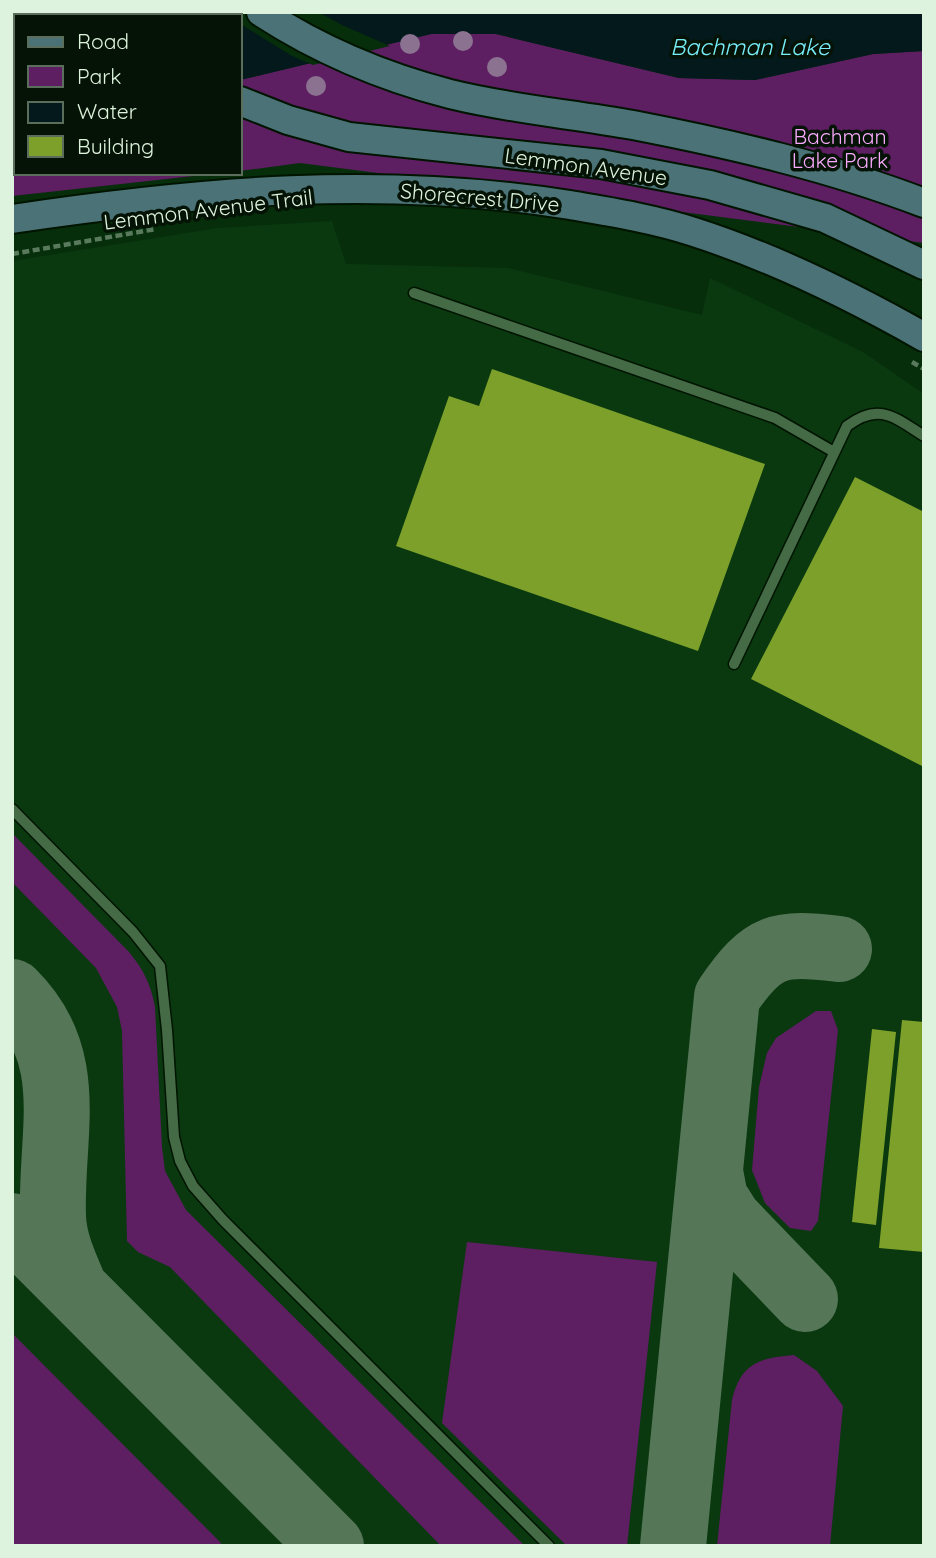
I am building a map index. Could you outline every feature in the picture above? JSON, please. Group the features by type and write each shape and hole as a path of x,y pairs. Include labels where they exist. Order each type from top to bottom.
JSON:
{"main road":[{"path":"261,12 321,46 394,76 449,93 707,140 813,166 924,203"},
{"name":"Lemmon Avenue","path":"243,102 288,120 349,137 601,164 710,185 825,218 924,265"},
{"name":"Shorecrest Drive","path":"12,219 219,194 292,189 369,188 468,192 542,201 611,212 678,228 738,247 840,291 924,337"}],"lane":[{"path":"414,293 775,418 834,452"},
{"path":"734,664 846,426 870,413 888,414 924,436"},
{"path":"12,808 133,932 160,966 174,1137 180,1161 193,1186 223,1220 549,1546"}],"path":[{"name":"Lemmon Avenue Trail","path":"12,254 164,228"},
{"path":"904,358 924,369"}],"shaded area":[{"path":"332,221 346,264 508,268 702,315 710,278 863,352 924,394 924,1546 12,1546 12,261 218,228"}],"green space":[{"name":"Bachman Lake Park","path":"431,34 496,34 679,78 755,80 873,54 924,51 924,243 300,163 242,171 242,80"},
{"path":"12,164 14,175 203,175 12,196"},
{"path":"12,833 129,952 146,978 155,1007 165,1171 186,1210 525,1546 441,1546 170,1267 138,1252 127,1241 122,1031 117,1007 96,968 12,882"},
{"path":"816,1011 831,1011 838,1030 818,1221 811,1231 790,1228 765,1203 752,1170 759,1087 767,1053 776,1038"},
{"path":"467,1242 657,1262 627,1546 567,1546 442,1423"},
{"path":"12,1333 221,1543 219,1546 12,1546"},
{"path":"794,1355 817,1371 843,1406 830,1546 717,1546 732,1400 736,1388 746,1370 753,1365 771,1358"}],"water":[{"name":"Bachman Lake","path":"12,12 924,12 924,51 873,54 755,80 679,78 496,34 431,34 242,80 242,14 14,14 12,164"}],"pier":[{"path":"47,12 134,14 50,14"},
{"path":"227,12 318,12 390,46 313,65 292,56 242,25 242,14"}],"building":[{"path":"492,369 765,464 698,651 396,546 449,396 479,406"},
{"path":"855,477 924,512 924,767 751,679"},
{"path":"902,1020 924,1022 924,1252 879,1248"},
{"path":"872,1029 896,1032 876,1225 852,1222"}],"taxiway":[{"path":"673,1546 727,997 751,966 774,951 801,946 839,949"},
{"path":"12,992 33,1017 46,1043 54,1070 57,1098 53,1217 55,1236 75,1289"},
{"path":"710,1172 715,1198 729,1220 805,1299"},
{"path":"12,1226 331,1546"}]}
